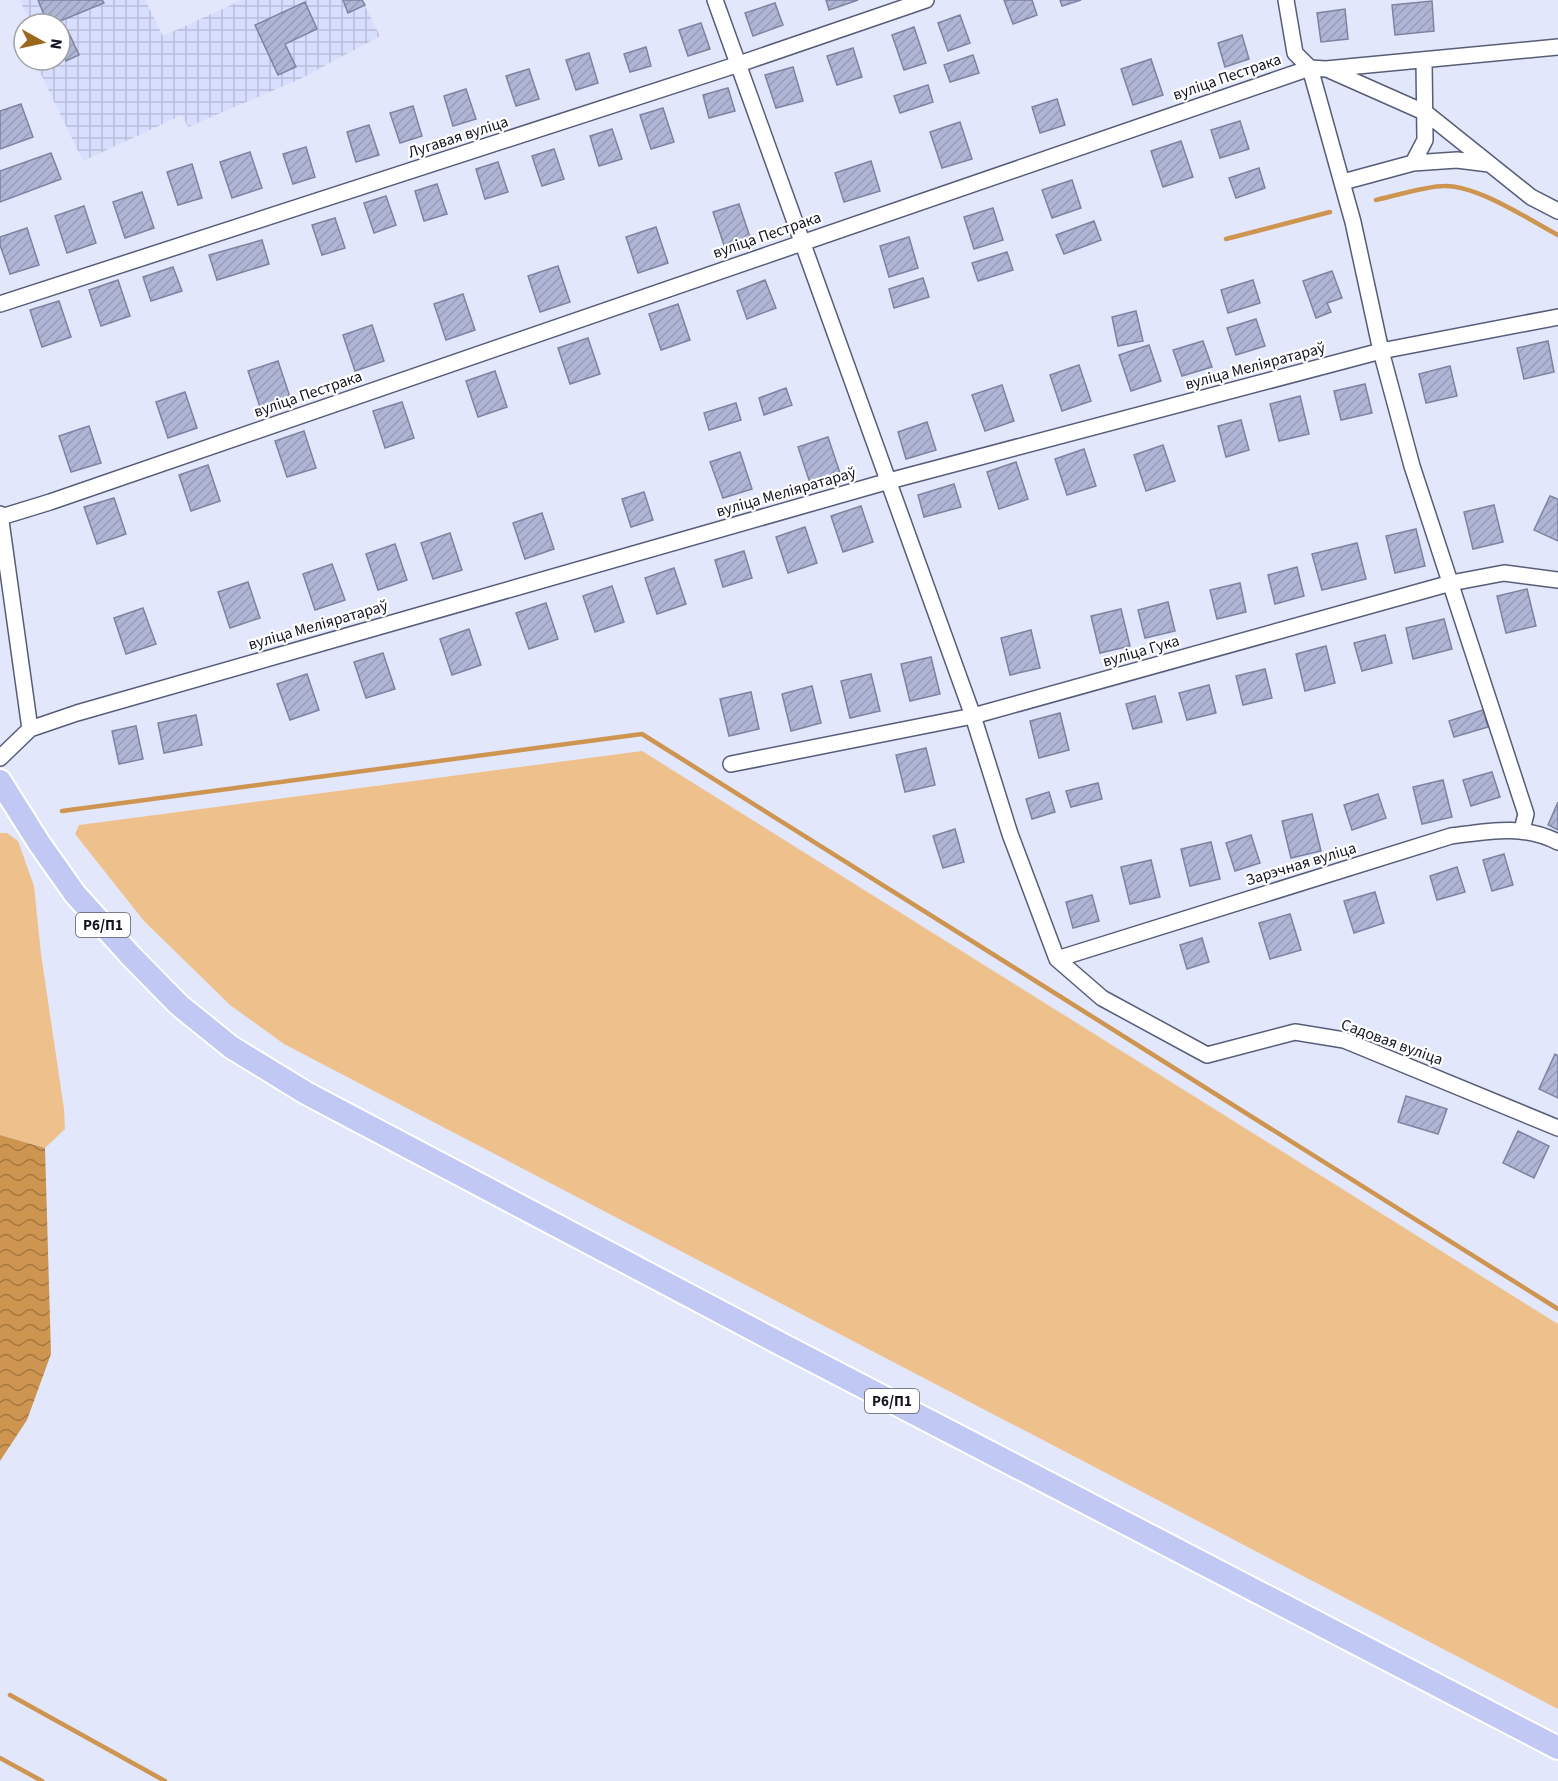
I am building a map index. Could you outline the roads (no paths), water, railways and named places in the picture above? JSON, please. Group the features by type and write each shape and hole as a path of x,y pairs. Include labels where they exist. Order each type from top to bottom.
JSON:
{"main road":[{"name":"Р6/П1","path":"0,781 75,894 179,1005 231,1047 317,1098 781,1344 1558,1748"}],"street":[{"path":"715,0 973,716 1010,834 1057,958"},
{"name":"Лугавая вуліца","path":"0,304 739,64 926,0"},
{"path":"1286,0 1295,53 1310,68 1353,222 1381,351 1412,466 1526,814 1522,830"},
{"name":"вуліца Пестрака","path":"0,516 50,502 1310,68 1326,69 1558,47"},
{"path":"1413,163 1425,140 1424,60"},
{"path":"1326,69 1426,113 1531,197 1558,212"},
{"path":"1342,182 1413,163 1457,160 1491,164"},
{"name":"вуліца Меліяратараў","path":"30,729 99,706 889,481 1381,351 1558,317"},
{"path":"0,516 30,729 0,758"},
{"name":"вуліца Гука","path":"731,764 973,716 1451,583 1504,573 1558,580"},
{"name":"Зарэчная вуліца","path":"1057,958 1451,836 1498,830 1522,830 1558,842"},
{"name":"Садовая вуліца","path":"1057,958 1102,998 1207,1055 1295,1032 1344,1041 1558,1128"}],"water":[{"path":"0,1135 45,1148 51,1354 27,1420 0,1461"}],"waterway":[{"path":"1376,200 1429,188 1457,187 1502,204 1558,235"},
{"path":"1226,239 1330,212"},
{"path":"62,811 642,734 1558,1309"},
{"path":"10,1695 165,1781"},
{"path":"0,1758 42,1781"}]}
